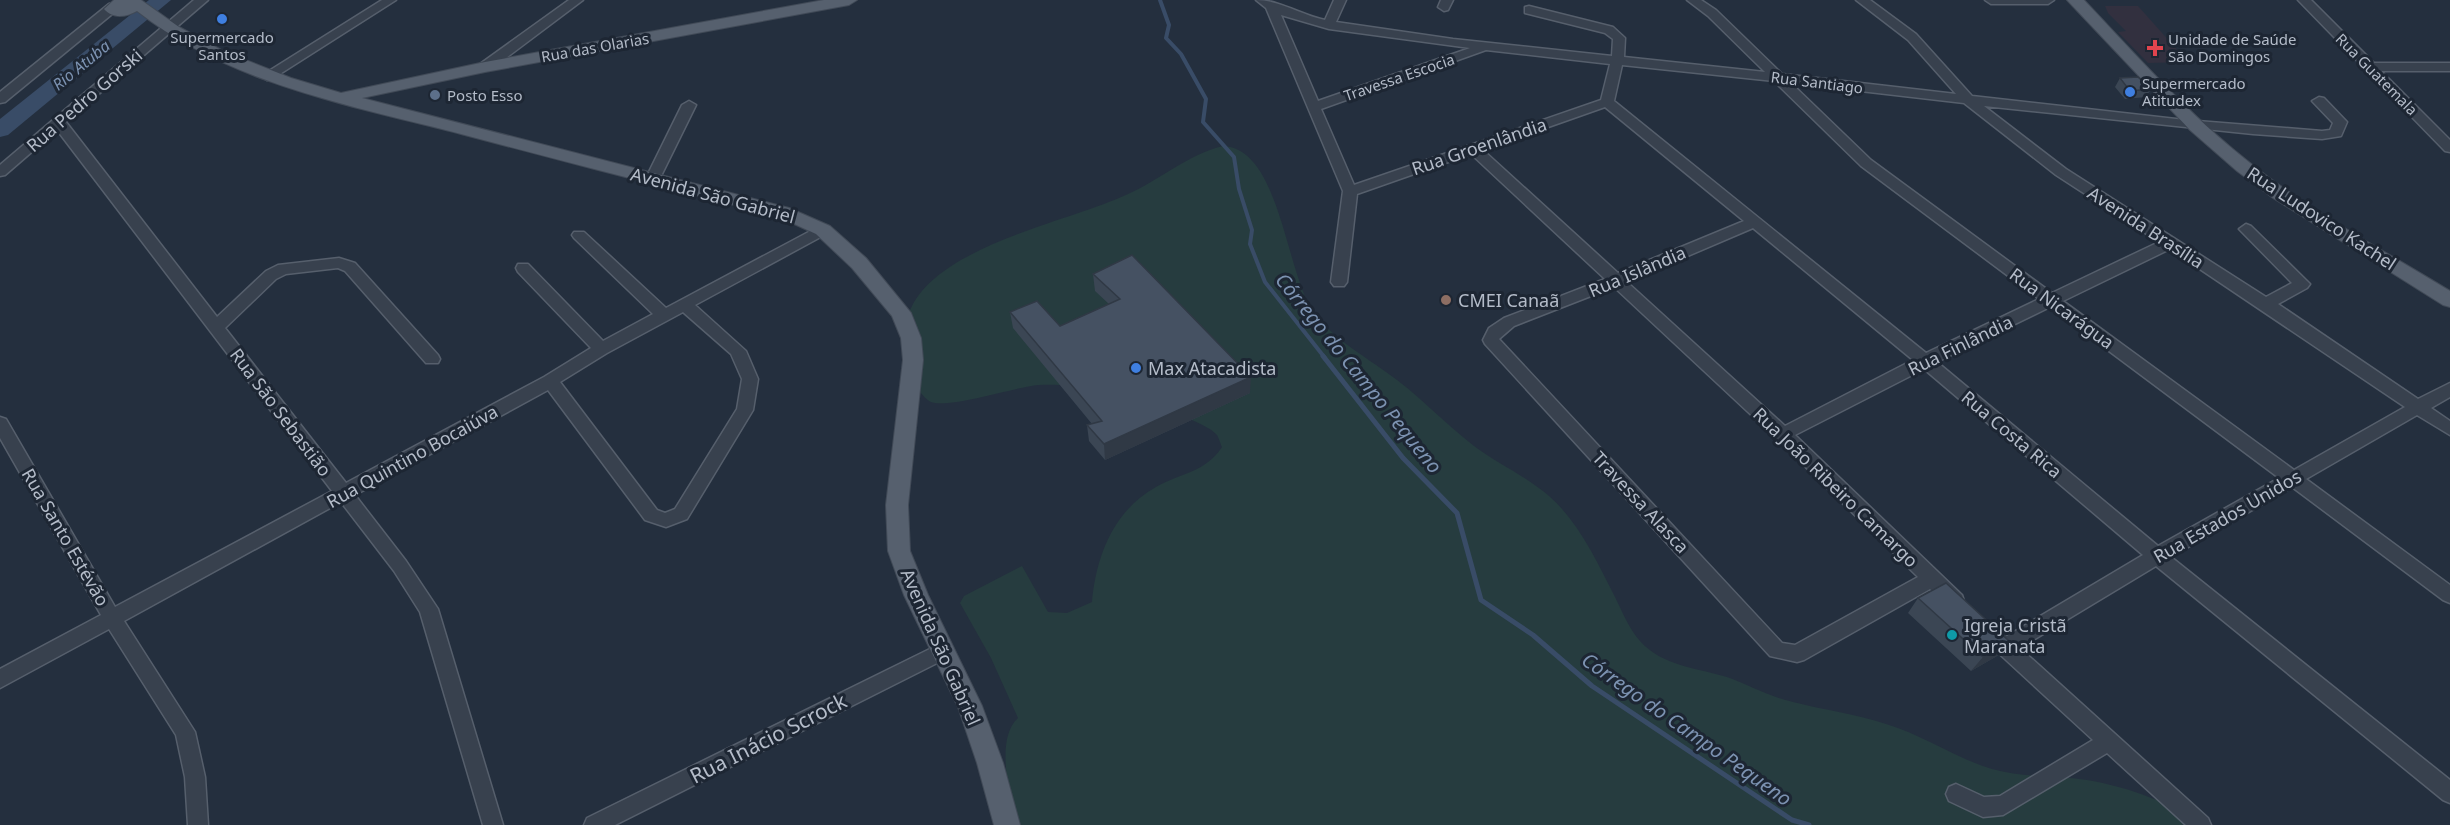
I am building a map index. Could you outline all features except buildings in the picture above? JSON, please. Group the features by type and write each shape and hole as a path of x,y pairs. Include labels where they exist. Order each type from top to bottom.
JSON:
{"main road":[{"name":"Rua das Olarias","path":"342,98 485,67 808,4 849,0"},
{"name":"Rua Ludovico Kachel","path":"2075,0 2196,126 2243,167 2279,194 2450,300"},
{"name":"Avenida São Gabriel","path":"133,9 202,48 267,76 342,98 783,212 823,230 859,263 901,313 911,338 913,360 897,505 899,551 916,595 970,706 990,763 1006,825"}],"street":[{"path":"0,99 87,29 133,9 202,0"},
{"path":"267,76 390,0"},
{"path":"485,67 578,0"},
{"path":"1329,25 1340,0"},
{"name":"Rua Nicarágua","path":"1696,0 1866,163 2450,595"},
{"name":"Avenida Brasília","path":"1862,0 1912,37 1967,99 2061,172 2265,304 2450,429"},
{"path":"1991,0 2048,0"},
{"name":"Rua Guatemala","path":"2304,0 2450,147"},
{"path":"1267,4 1350,191 1339,282"},
{"name":"Rua Santiago","path":"1267,4 1329,25 1484,48 1775,77 2196,126 2322,135 2336,133 2340,123 2319,101"},
{"name":"Rua Pedro Gorski","path":"0,172 60,123 133,9"},
{"path":"1529,10 1609,30 1619,38 1617,61 1607,102"},
{"name":"Travessa Escocia","path":"1314,107 1484,48"},
{"path":"2371,67 2450,67"},
{"name":"Rua Groenlândia","path":"1350,191 1607,102"},
{"name":"Rua Costa Rica","path":"1607,102 1925,362 2157,556 2450,793"},
{"path":"653,178 689,105"},
{"name":"Rua São Sebastião","path":"60,123 400,566 429,609 493,825"},
{"name":"Rua João Ribeiro Camargo","path":"1473,148 1783,434 1931,579 2201,825"},
{"name":"Rua Islândia","path":"1491,340 1495,332 1509,322 1617,280 1754,222"},
{"name":"Rua Quintino Bocaiúva","path":"0,680 550,381 601,349 823,230"},
{"path":"2246,230 2302,284 2265,304"},
{"path":"579,235 664,315"},
{"name":"Rua Finlândia","path":"1783,434 2171,242"},
{"path":"216,327 271,275 284,269 339,263 350,267 432,359"},
{"path":"523,268 601,349"},
{"path":"550,381 651,515 666,520 681,514 745,410 750,379 738,351 684,304"},
{"name":"Travessa Alasca","path":"1491,340 1777,650 1797,654 1931,579"},
{"name":"Rua Estados Unidos","path":"2005,647 2157,556 2450,389"},
{"name":"Rua Santo Estévão","path":"0,423 113,620 184,732 195,777 198,825"},
{"name":"Rua Inácio Scrock","path":"594,825 942,651"},
{"path":"1956,794 1983,807 2003,805 2109,741"}],"shaded area":[{"name":"Unidade de Saúde São Domingos","path":"2105,6 2138,6 2188,62 2148,63 2118,32 2126,31 2108,13"}],"green space":[{"path":"1223,146 1242,152 1257,167 1279,215 1304,293 1321,321 1347,344 1409,390 1474,446 1531,482 1560,506 1586,543 1632,631 1640,641 1659,656 1669,661 1727,677 1784,700 1863,717 1900,729 1992,769 2015,774 2075,778 2119,787 2177,809 2206,825 1012,825 1006,754 1011,728 1018,718 991,658 960,603 964,596 1022,566 1048,612 1067,613 1092,602 1103,551 1118,521 1141,497 1165,482 1201,467 1222,447 1216,434 1193,420 1136,401 1076,387 1038,385 951,403 931,402 919,390 906,318 928,285 950,267 978,251 1126,195 1197,155"}],"waterway":[{"name":"Rio Atuba","path":"0,130 161,0"},
{"name":"Córrego do Campo Pequeno","path":"1160,0 1169,25 1166,38 1181,54 1206,99 1203,122 1234,157 1239,189 1252,230 1250,244 1265,282 1325,358"},
{"name":"Córrego do Campo Pequeno","path":"1323,356 1403,458 1457,513 1481,600 1533,635 1592,686 1792,820 1809,825"}],"place":[{"name":"Supermercado Santos","path":"222,19"},
{"name":"Unidade de Saúde São Domingos","path":"2155,48"},
{"name":"Supermercado Atitudex","path":"2130,92"},
{"name":"Posto Esso","path":"435,95"},
{"name":"CMEI Canaã","path":"1446,300"},
{"name":"Max Atacadista","path":"1136,368"},
{"name":"Igreja Cristã Maranata","path":"1952,635"}]}
